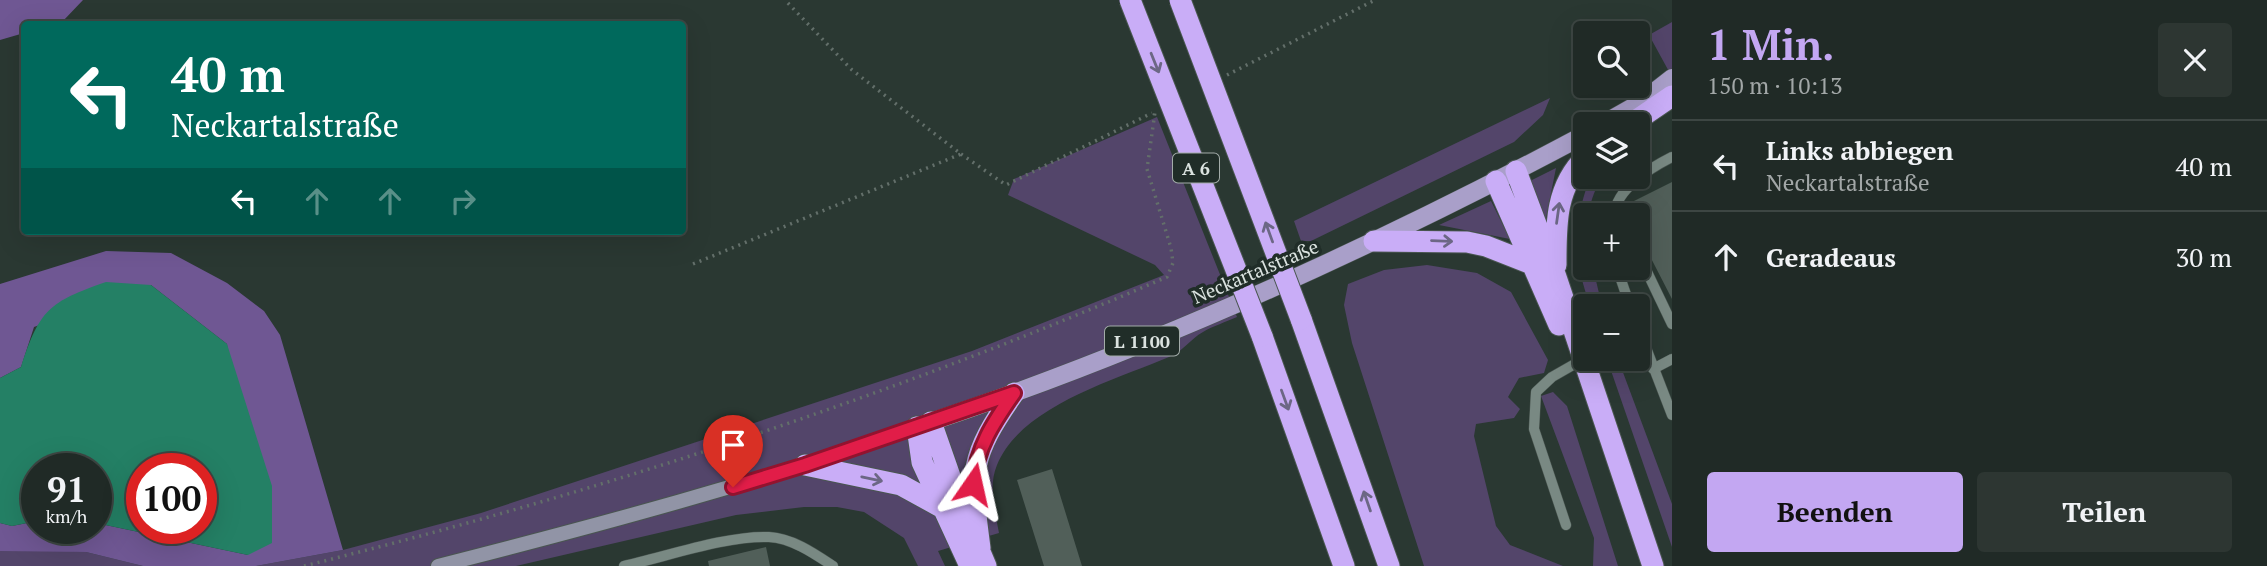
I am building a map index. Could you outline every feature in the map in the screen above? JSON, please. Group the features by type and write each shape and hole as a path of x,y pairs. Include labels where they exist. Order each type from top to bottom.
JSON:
{"highway":[{"name":"A 6","path":"1130,0 1262,336 1344,566"},
{"name":"A 6","path":"1180,0 1301,319 1389,566"},
{"path":"1649,112 1672,95"},
{"path":"1516,171 1556,277 1653,566"},
{"path":"1556,277 1556,220 1560,199 1573,173"},
{"path":"1496,181 1573,365"},
{"path":"1374,242 1467,242 1486,246 1532,264"},
{"path":"1575,371 1641,566"},
{"path":"978,560 973,499 975,467 986,432 1014,393"},
{"path":"924,425 959,502 978,560"},
{"path":"924,425 922,463 941,507 978,560"},
{"path":"805,465 901,485 941,507"}],"main road":[{"path":"1624,112 1672,78"},
{"path":"1640,103 1672,95"},
{"name":"Neckartalstraße","path":"924,425 1014,393 1374,242 1573,141"},
{"name":"L 1100","path":"438,566 602,525 805,465 924,425"}],"lane":[{"path":"1622,203 1642,173 1672,157"},
{"path":"1650,279 1672,324"},
{"path":"1653,369 1672,359"},
{"path":"1650,361 1671,417"},
{"path":"1566,524 1534,429 1534,418 1536,392 1552,377 1573,365"},
{"path":"624,566 743,539 770,537 794,542 833,566"}],"path":[{"path":"785,0 852,70 961,155 1006,185 1152,113"},
{"path":"693,264 961,155"},
{"path":"304,566 570,493 824,409 972,357 1167,277"}],"shaded area":[{"path":"0,0 83,0 63,21 21,21 21,34 0,40"},
{"path":"1672,22 1672,77 1650,37"},
{"path":"1550,98 1543,115 1514,142 1311,241 1301,241 1294,221"},
{"path":"1157,117 1237,317 1203,332 1169,357 1072,398 1026,426 1009,444 994,473 993,499 999,533 938,551 945,566 918,566 904,538 864,512 837,507 804,507 736,515 516,566 256,566 343,550 481,513 972,351 1164,275 1155,265 1008,195 1014,179"},
{"path":"1556,168 1544,228 1528,182"},
{"path":"1586,189 1596,189 1592,203 1583,201"},
{"path":"1491,201 1510,239 1439,225"},
{"path":"106,251 171,253 227,283 264,311 280,335 343,550 256,566 143,566 86,552 0,551 0,523 12,526 21,524 21,544 112,544 112,526 126,529 126,544 196,544 248,555 227,344 151,285 34,327 21,367 0,378 0,284"},
{"path":"1427,265 1477,273 1511,292 1548,360 1544,373 1519,378 1508,397 1520,409 1514,418 1476,424 1474,436 1496,526 1510,545 1563,566 1424,566 1352,343 1344,305 1348,284 1384,270"},
{"path":"1582,280 1596,280 1599,294 1586,294"},
{"path":"106,282 151,285 227,344 272,486 272,543 248,555 196,544 217,544 217,453 126,453 126,529 112,526 112,453 21,453 21,524 12,526 0,523 0,378 21,367 41,320 59,302"},
{"path":"1611,371 1622,371 1672,504 1672,547"},
{"path":"1553,392 1567,406 1618,566 1593,566 1594,538 1541,396"},
{"path":"28,549 86,552 143,566 0,566 0,551"}],"building":[{"path":"1672,182 1672,299 1650,256 1650,203 1630,203"},
{"path":"1052,469 1082,566 1044,566 1017,480"},
{"path":"766,547 770,566 709,566 708,561"}],"route":[{"path":"733,487 1014,393 986,432 975,467 973,484"}]}
